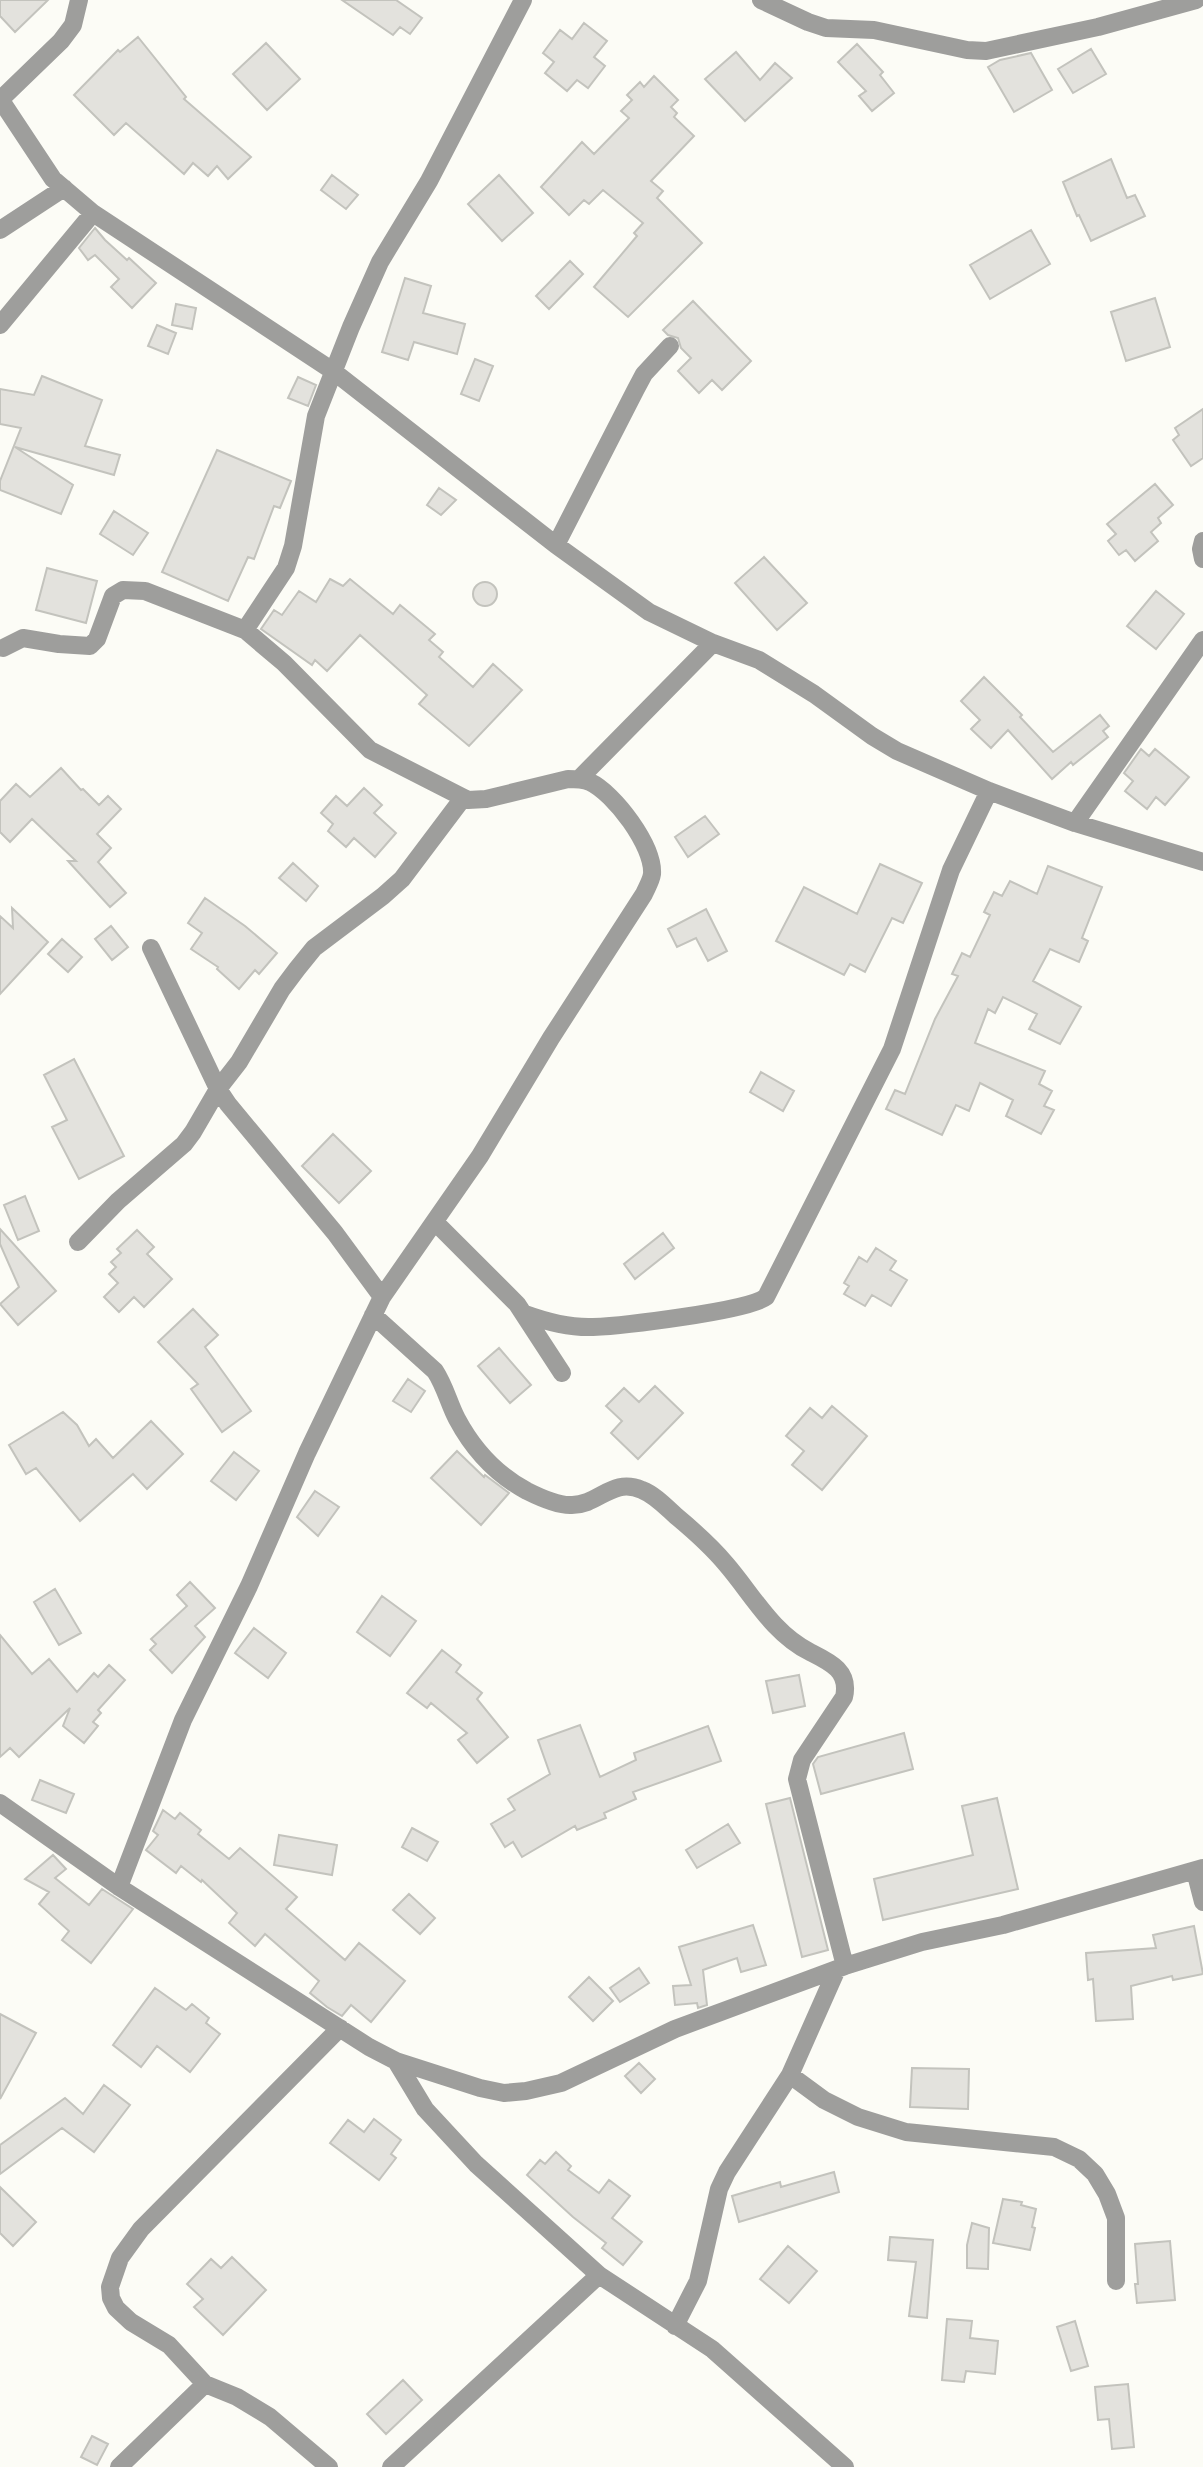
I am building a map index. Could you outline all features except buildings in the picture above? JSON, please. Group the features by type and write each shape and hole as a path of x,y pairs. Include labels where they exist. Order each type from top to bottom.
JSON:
{"street":[{"path":"79,0 73,24 61,41 0,99 53,179 93,213 333,370 556,545 649,612 713,643 759,660 897,751 989,791 1075,823 1203,862"},
{"path":"245,631 286,568 293,546 316,416 380,262 429,181 523,0"},
{"path":"761,0 826,28 874,30 967,50 986,51 1098,27 1196,0"},
{"path":"0,230 64,188"},
{"path":"0,325 93,213"},
{"path":"556,545 640,382 670,346"},
{"path":"1203,541 1200,548 1203,559"},
{"path":"3,649 23,638 90,646 97,639 113,596 123,590 145,591 245,631 284,663 370,750 463,798 473,801 486,799 555,782 579,779 603,791 626,817 645,845 651,862 649,884 480,1156 436,1223 382,1297 307,1452 249,1586 183,1720 118,1887"},
{"path":"1075,823 1203,640"},
{"path":"579,779 713,643"},
{"path":"525,1314 547,1322 592,1327 720,1310 754,1304 766,1297 892,1049 951,870 989,791"},
{"path":"78,1242 118,1201 184,1144 297,969 314,948 402,879 463,798"},
{"path":"151,948 218,1089 253,1137 335,1233 382,1297"},
{"path":"436,1223 525,1314 562,1373"},
{"path":"373,1315 435,1371 456,1418 473,1447 494,1467 527,1491 571,1506 620,1486 642,1490 655,1497 704,1540 779,1629 840,1670 846,1688 845,1697 802,1760 797,1779 841,1967 790,2075 727,2172 719,2189 698,2281 675,2326"},
{"path":"0,1803 118,1887 396,2061 504,2093 561,2083 675,2029 841,1967 922,1942 1003,1925 1199,1869 1203,1902"},
{"path":"329,2467 270,2417 237,2397 205,2384 169,2345 131,2322 116,2308 110,2287 116,2268 141,2229 341,2028"},
{"path":"396,2061 425,2109 477,2164 599,2275 712,2349 845,2467"},
{"path":"790,2075 824,2100 858,2117 906,2132 1054,2147 1079,2160 1096,2174 1116,2218 1116,2281"},
{"path":"391,2467 599,2275"},
{"path":"120,2467 205,2384"}]}
